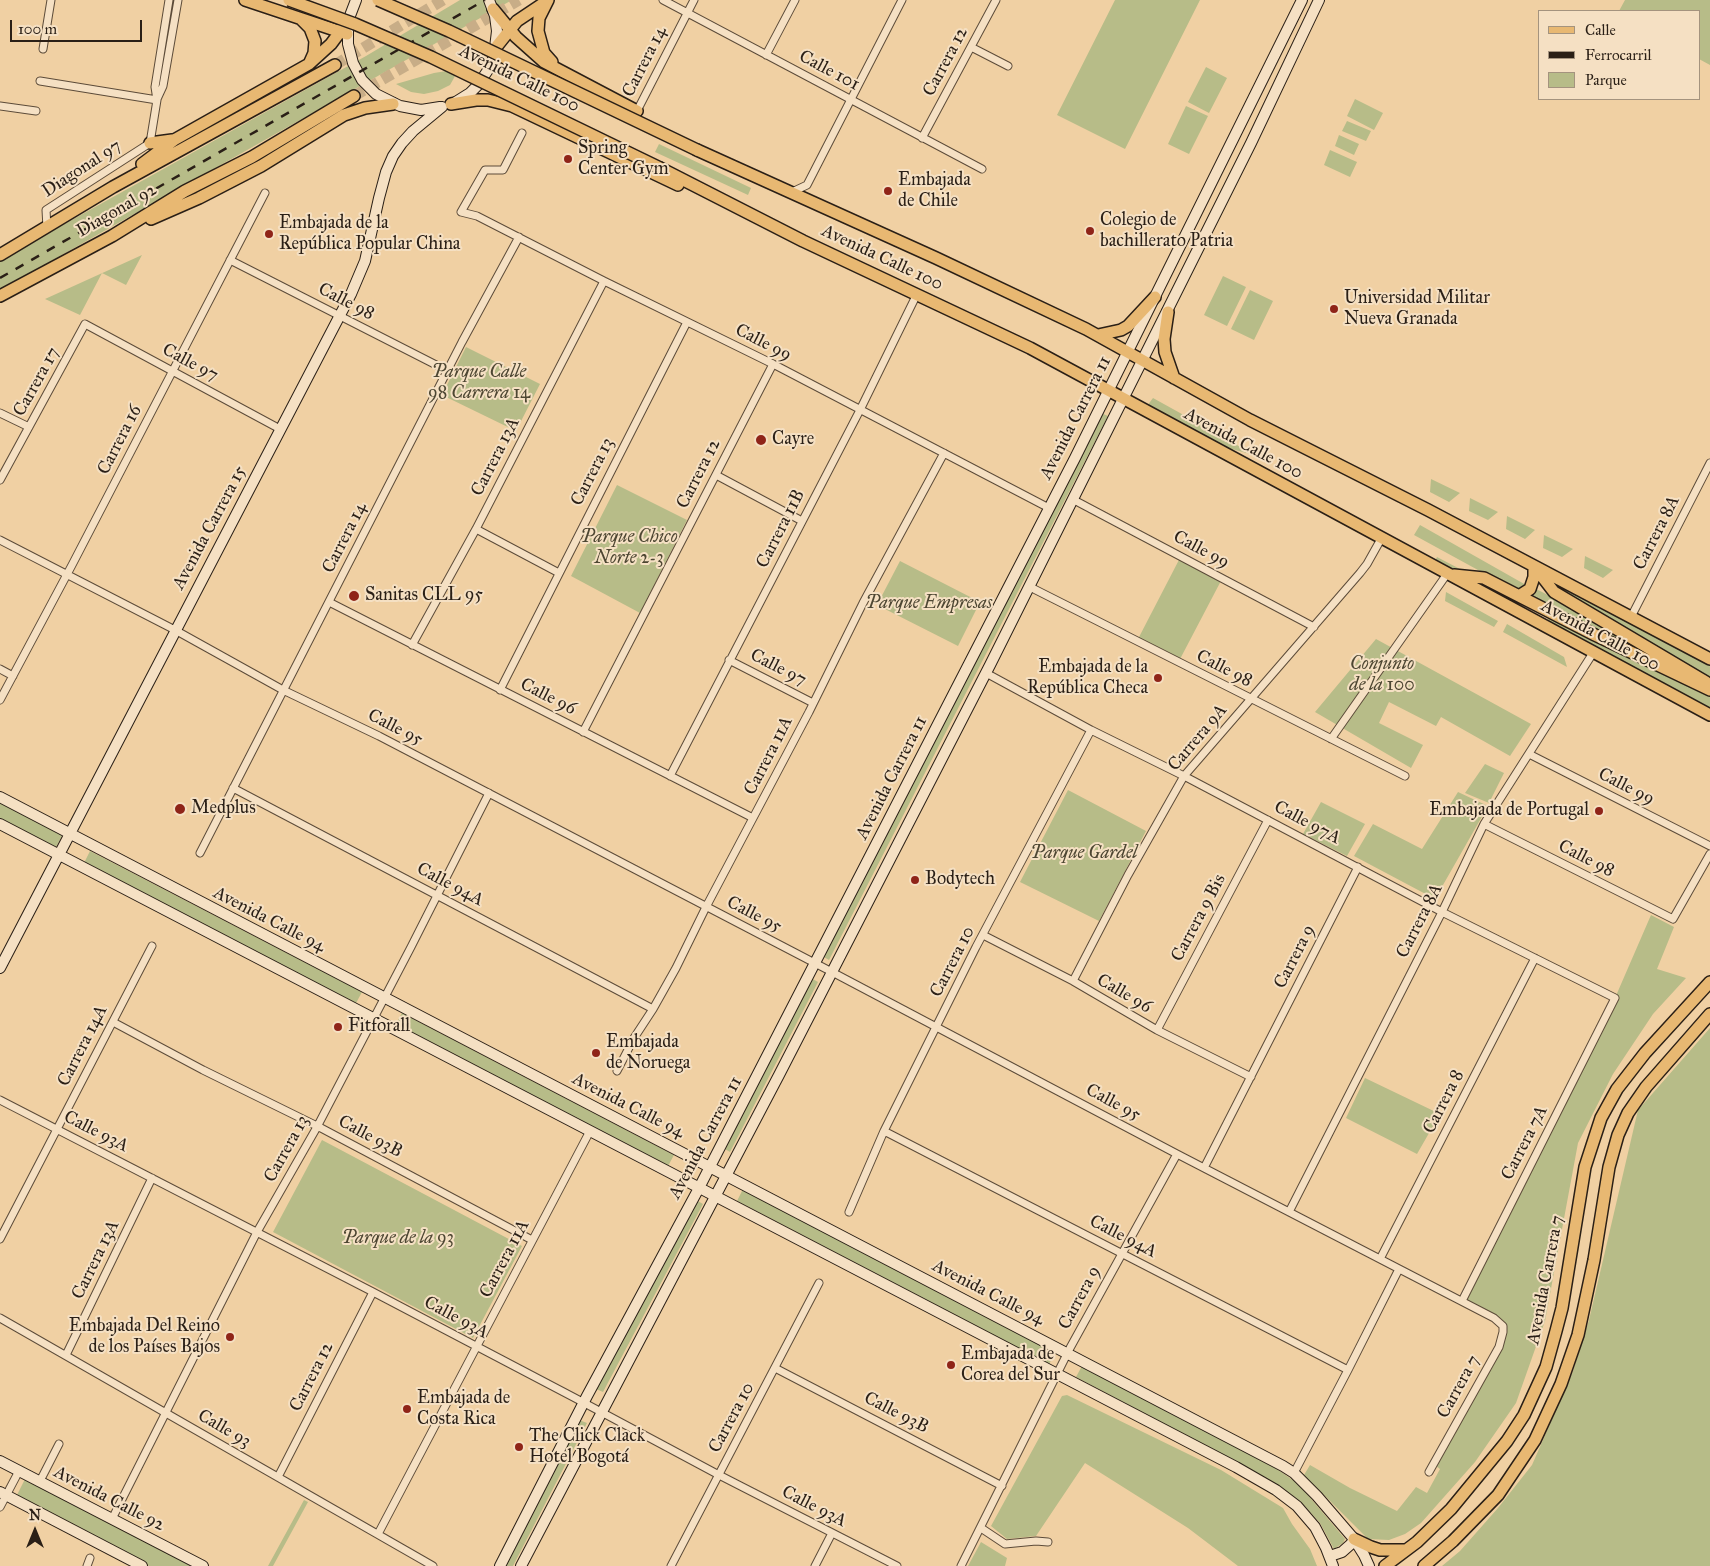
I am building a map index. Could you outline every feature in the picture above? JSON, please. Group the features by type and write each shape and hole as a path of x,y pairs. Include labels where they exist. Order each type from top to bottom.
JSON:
{"main road":[{"path":"245,0 344,33"},
{"name":"Avenida Calle 100","path":"289,0 355,24 432,57 660,168 803,241 1023,345 1710,715"},
{"path":"113,187 174,140 309,64 344,33 356,0"},
{"name":"Avenida Calle 100","path":"378,0 449,31 697,150 797,194 1098,335 1250,420 1710,659"},
{"path":"496,46 509,29 524,16 549,0"},
{"path":"549,0 539,18 538,38 544,53 558,69"},
{"name":"Avenida Carrera 11","path":"500,1566 584,1402 710,1167 1109,391 1302,0"},
{"name":"Avenida Carrera 11","path":"521,1566 832,972 1030,587 1168,312 1319,0"},
{"path":"490,4 509,29 534,54 558,69 637,111"},
{"path":"490,4 497,31 496,46"},
{"path":"292,15 305,22 313,34 315,47 309,64"},
{"path":"344,33 357,72 369,87 392,104 421,110 476,100 488,100 512,106 655,175 803,241"},
{"name":"Avenida Carrera 15","path":"0,966 355,286 365,261 382,189 393,156 413,131 446,105 470,93 485,76 494,56 496,46"},
{"name":"Diagonal 92","path":"0,254 113,187 335,65"},
{"name":"Diagonal 92","path":"0,296 112,236 185,191 252,157 354,96"},
{"path":"112,236 199,198 262,166 344,115 363,108 392,104"},
{"path":"150,143 174,140"},
{"path":"1098,335 1112,333 1128,326 1155,297"},
{"path":"1168,312 1164,332 1165,352 1174,378"},
{"path":"1519,596 1530,589 1534,577 1534,566"},
{"name":"Avenida Calle 100","path":"1534,566 1554,592 1710,684"},
{"name":"Avenida Calle 100","path":"1447,574 1484,578 1710,690"},
{"path":"1518,612 1544,609"},
{"name":"Avenida Calle 94","path":"0,797 1068,1353 1294,1473 1317,1496 1354,1539 1369,1566"},
{"path":"0,824 1058,1374 1276,1490 1310,1519 1331,1561 1351,1544 1354,1539 1371,1548 1380,1550 1406,1550"},
{"name":"Avenida Carrera 7","path":"1385,1566 1435,1525 1463,1496 1508,1440 1524,1415 1546,1367 1562,1308 1583,1175 1601,1118 1617,1089 1640,1059 1710,982"},
{"path":"1424,1566 1466,1529 1498,1495 1535,1440 1561,1384 1578,1335 1594,1260 1609,1167 1618,1135 1628,1113 1646,1087 1710,1014"},
{"name":"Avenida Calle 92","path":"0,1461 203,1566"},
{"path":"3,1494 142,1566"}],"street":[{"path":"43,48 51,0"},
{"path":"157,100 155,87 169,0"},
{"path":"150,143 157,100 163,86 178,0"},
{"name":"Calle 101","path":"663,0 982,169"},
{"name":"Carrera 14","path":"637,111 694,0"},
{"path":"766,55 795,0"},
{"path":"797,194 807,185 902,0"},
{"name":"Carrera 12","path":"922,138 996,0"},
{"path":"971,47 1008,66"},
{"path":"40,81 157,100"},
{"path":"0,106 36,111"},
{"name":"Calle 99","path":"522,132 503,170 485,170 460,212 477,216 773,364 1049,508"},
{"name":"Diagonal 97","path":"46,228 46,210 150,143"},
{"name":"Carrera 16","path":"0,700 265,193"},
{"name":"Carrera 14","path":"200,853 519,237"},
{"name":"Calle 98","path":"230,260 448,371"},
{"name":"Carrera 13A","path":"412,645 476,529 604,281"},
{"name":"Carrera 11B","path":"670,776 918,294"},
{"name":"Carrera 13","path":"500,690 687,322"},
{"name":"Calle 97","path":"85,324 280,428"},
{"name":"Carrera 17","path":"0,480 85,324"},
{"name":"Carrera 12","path":"583,732 773,364"},
{"path":"0,413 29,427"},
{"name":"Carrera 11A","path":"617,1071 634,1038 676,968 866,597 944,453"},
{"name":"Carrera 8A","path":"1631,617 1710,463"},
{"path":"716,475 802,521"},
{"name":"Calle 99","path":"1074,500 1314,627"},
{"path":"476,529 559,573"},
{"name":"Carrera 9A","path":"1073,981 1128,875 1184,776 1360,573 1381,538"},
{"name":"Calle 95","path":"0,540 175,630 283,690 379,736 489,793 1494,1318"},
{"path":"1331,739 1447,574"},
{"name":"Calle 98","path":"1030,587 1405,776"},
{"name":"Calle 96","path":"329,602 753,818"},
{"name":"Carrera 8A","path":"1289,1212 1442,912 1484,824 1593,653"},
{"name":"Calle 97","path":"729,660 813,703"},
{"path":"0,670 13,676"},
{"name":"Calle 97A","path":"986,673 1091,730 1184,776 1442,912 1616,998"},
{"name":"Carrera 10","path":"848,1212 884,1131 983,935 1091,730"},
{"name":"Calle 99","path":"1529,754 1710,846"},
{"name":"Calle 94A","path":"233,788 653,1009"},
{"name":"Carrera 13","path":"112,1519 257,1232 317,1127 489,793"},
{"name":"Carrera 9 Bis","path":"1157,1030 1268,820"},
{"name":"Calle 98","path":"1484,824 1674,919 1710,854"},
{"name":"Carrera 9","path":"1204,1168 1358,867"},
{"name":"Calle 96","path":"983,935 1073,981 1157,1030 1251,1077"},
{"name":"Carrera 14A","path":"0,1239 152,946"},
{"name":"Carrera 8","path":"1380,1259 1535,958"},
{"name":"Carrera 7A","path":"1462,1301 1616,998"},
{"name":"Calle 93B","path":"113,1022 532,1240"},
{"name":"Calle 93A","path":"0,1100 477,1346 719,1475 897,1566"},
{"name":"Carrera 11A","path":"378,1534 590,1131"},
{"name":"Calle 94A","path":"884,1131 1348,1370"},
{"name":"Carrera 9","path":"961,1566 1068,1353 1177,1154"},
{"name":"Carrera 13A","path":"66,1355 152,1178"},
{"path":"1294,1473 1399,1269"},
{"name":"Carrera 10","path":"672,1566 819,1283"},
{"name":"Carrera 12","path":"278,1477 373,1292"},
{"name":"Calle 93","path":"0,1318 433,1566"},
{"name":"Carrera 7","path":"1429,1472 1499,1347 1504,1332 1503,1326 1494,1318"},
{"name":"Calle 93B","path":"775,1368 1002,1486"},
{"path":"40,1481 59,1444"},
{"path":"0,1508 3,1494 19,1470"},
{"path":"981,1528 1005,1544 1036,1541 1048,1542"},
{"path":"815,1566 832,1534"},
{"path":"87,1566 90,1558"}],"green space":[{"path":"460,0 512,0 0,290 0,260 366,56"},
{"path":"1115,0 1200,0 1125,149 1057,115"},
{"path":"1625,0 1710,0 1710,65 1700,60 1700,10 1620,10"},
{"path":"1206,67 1227,78 1209,113 1188,102"},
{"path":"459,69 450,85 438,91 424,94 411,92 396,84 434,73"},
{"path":"1355,99 1383,113 1374,130 1347,116"},
{"path":"1186,106 1208,116 1189,154 1168,144"},
{"path":"1347,121 1371,131 1366,141 1342,131"},
{"path":"1339,135 1359,144 1354,155 1335,146"},
{"path":"659,144 751,188 748,195 655,152"},
{"path":"1330,150 1357,162 1350,177 1324,165"},
{"path":"142,255 126,285 102,273"},
{"path":"102,273 80,315 45,299"},
{"path":"1223,276 1246,287 1227,326 1204,315"},
{"path":"1250,290 1273,301 1254,340 1231,329"},
{"name":"Parque Calle 98 Carrera 14","path":"466,347 540,384 516,431 442,395"},
{"path":"1153,398 1254,455 1228,448 1147,406"},
{"path":"1101,413 1108,416 829,960 822,956"},
{"path":"1431,479 1460,493 1449,502 1430,492"},
{"name":"Parque Chico Norte 2-3","path":"617,485 687,520 640,613 571,576"},
{"path":"1470,498 1498,512 1488,520 1469,511"},
{"path":"1507,516 1535,530 1525,539 1506,529"},
{"path":"1420,525 1526,585 1520,593 1414,535"},
{"path":"1544,535 1573,549 1562,557 1543,548"},
{"path":"1181,556 1223,577 1179,661 1138,639"},
{"path":"1585,556 1613,570 1603,578 1584,568"},
{"path":"1437,557 1521,601 1519,605 1435,561"},
{"name":"Parque Empresas","path":"900,561 980,602 958,646 877,605"},
{"path":"1558,584 1710,666 1710,679 1566,595"},
{"path":"1534,588 1576,609 1675,669 1530,596"},
{"path":"1446,592 1498,621 1494,627 1445,601"},
{"path":"1548,618 1710,696 1710,711 1548,622"},
{"path":"1507,624 1564,657 1567,667 1503,632"},
{"name":"Conjunto de la 100","path":"1376,639 1531,724 1510,756 1441,717 1436,726 1389,702 1379,723 1423,745 1411,768 1315,712"},
{"path":"1485,764 1504,773 1489,803 1465,793"},
{"name":"Parque Gardel","path":"1068,790 1146,831 1099,921 1020,882"},
{"path":"1458,792 1488,806 1435,899 1354,856 1373,824 1422,849"},
{"path":"0,802 63,834 56,847 0,818"},
{"path":"1321,802 1365,824 1347,856 1303,834"},
{"path":"90,851 362,992 355,1005 84,863"},
{"path":"1651,915 1674,927 1657,969 1686,978 1653,1014 1613,1074 1578,1143 1545,1321 1516,1403 1475,1462 1421,1523 1405,1534 1389,1540 1368,1539 1304,1475 1310,1465 1350,1488 1397,1511 1416,1487 1427,1493 1440,1469 1433,1464 1499,1347 1503,1326 1462,1301 1615,998"},
{"path":"811,978 818,982 730,1152 723,1148"},
{"path":"402,1013 674,1155 667,1168 395,1025"},
{"path":"1710,1028 1710,1566 1442,1566 1460,1551 1498,1508 1532,1465 1573,1371 1589,1320 1638,1110"},
{"path":"1365,1078 1440,1114 1417,1154 1346,1118"},
{"name":"Parque de la 93","path":"322,1140 522,1246 473,1338 273,1232"},
{"path":"743,1189 1056,1352 1049,1364 737,1201"},
{"path":"696,1200 703,1204 603,1392 596,1389"},
{"path":"1082,1366 1277,1469 1294,1481 1307,1494 1345,1539 1343,1543 1334,1549 1320,1523 1300,1501 1275,1483 1076,1377"},
{"path":"1067,1395 1221,1470 1283,1508 1310,1549 1317,1566 1238,1566 1188,1528 1085,1463 1036,1536 1007,1539 991,1526 1062,1396"},
{"path":"579,1420 587,1423 513,1566 503,1566"},
{"path":"25,1479 193,1566 149,1566 98,1540 16,1497"},
{"path":"304,1500 308,1502 273,1566 268,1566"},
{"path":"981,1542 1007,1558 1005,1566 968,1566"}],"tunnel":[{"path":"335,65 443,0"},
{"path":"354,96 519,0"}],"railway":[{"path":"0,278 485,0"}],"place":[{"name":"Spring Center Gym","path":"568,159"},
{"name":"Embajada de Chile","path":"888,191"},
{"name":"Colegio de bachillerato Patria","path":"1090,231"},
{"name":"Embajada de la República Popular China","path":"269,234"},
{"name":"Universidad Militar Nueva Granada","path":"1334,309"},
{"name":"Cayre","path":"761,440"},
{"name":"Sanitas CLL 95","path":"354,596"},
{"name":"Embajada de la República Checa","path":"1158,678"},
{"name":"Medplus","path":"180,809"},
{"name":"Embajada de Portugal","path":"1599,811"},
{"name":"Bodytech","path":"915,880"},
{"name":"Fitforall","path":"338,1027"},
{"name":"Embajada de Noruega","path":"596,1053"},
{"name":"Embajada Del Reino de los Países Bajos","path":"230,1337"},
{"name":"Embajada de Corea del Sur","path":"951,1365"},
{"name":"Embajada de Costa Rica","path":"407,1409"},
{"name":"The Click Clack Hotel Bogotá","path":"519,1447"}]}
